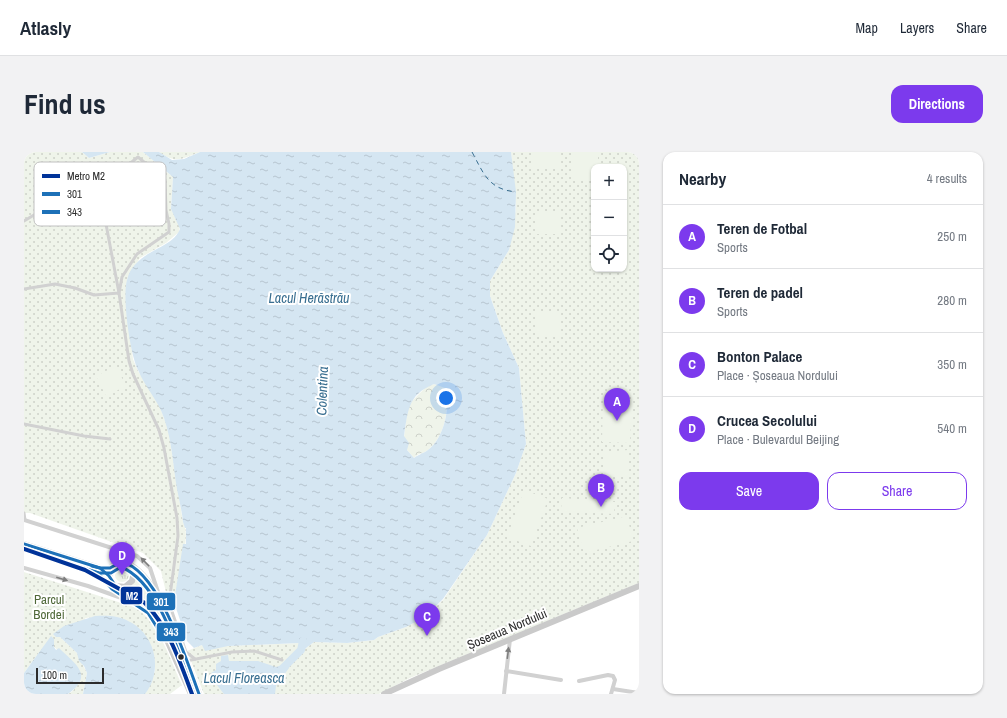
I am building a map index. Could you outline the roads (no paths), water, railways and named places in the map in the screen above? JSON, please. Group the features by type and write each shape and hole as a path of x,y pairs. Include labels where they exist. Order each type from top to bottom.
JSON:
{"main road":[{"path":"24,544 100,568 109,576 115,586 155,612 191,694"},
{"path":"100,568 126,563 142,572 159,598 199,694"},
{"path":"115,586 125,587 132,581 134,572 126,563"},
{"path":"109,576 112,566"},
{"name":"Șoseaua Nordului","path":"384,694 420,677 639,586"}],"street":[{"path":"132,162 138,157 144,162"},
{"path":"119,293 122,277 136,254 169,232 170,227 166,210"},
{"path":"24,221 34,215"},
{"path":"106,226 119,293 129,361 133,374 154,415 159,430 164,448 177,518 178,536 169,602 186,652 195,658"},
{"path":"24,289 55,284 75,288 94,296 119,293"},
{"path":"24,424 84,436 110,439"},
{"path":"24,510 24,520 137,556 146,563 154,576 159,598"},
{"path":"117,549 126,563"},
{"path":"112,566 117,549"},
{"path":"24,568 88,586 126,601 149,607"},
{"path":"504,694 510,639"},
{"path":"186,661 195,658 227,653 254,651 282,660"},
{"path":"506,671 561,680"},
{"path":"579,681 611,675 615,678 611,694"},
{"path":"613,688 639,693"}],"water":[{"path":"82,152 110,152 89,158"},
{"name":"Lacul Herăstrău","path":"143,152 159,152 172,160 184,159 200,152 511,152 516,192 515,227 509,250 490,281 490,296 503,333 519,368 526,444 516,473 487,535 443,599 425,617 406,627 378,637 374,640 347,643 314,642 302,651 299,649 301,645 299,643 228,646 205,651 202,645 194,648 187,641 174,602 183,544 186,544 186,528 183,522 177,489 171,444 161,411 141,376 135,362 132,352 125,299 127,280 131,270 137,262 169,242 176,236 180,229 171,209 173,177 166,171 166,162 155,162","holes":["434,384 445,388 447,396 444,423 437,440 432,447 414,458 407,450 409,443 404,436 410,405 418,393"]},
{"path":"95,616 119,617 132,623 147,637 154,656 155,666 151,685 145,694 83,694 87,673 84,666 79,661 77,653 60,637 56,637 53,634 64,626"},
{"path":"51,636 54,639 54,647 56,650 59,648 80,670 80,681 68,694 24,694 24,673"},
{"name":"Lacul Floreasca","path":"228,655 229,661 258,661 276,667 285,664 289,668 276,686 275,694 224,694 213,680 211,673 216,670 216,664 221,661 221,656"}],"waterway":[{"path":"279,672 301,650 303,641"}],"metro line":[{"name":"M2","path":"24,549 85,570 145,603 161,623 167,634 192,694"}],"place":[{"name":"Teren de Fotbal","path":"617,421"},
{"name":"Teren de padel","path":"601,507"},
{"name":"Crucea Secolului","path":"122,575"},
{"name":"Bonton Palace","path":"427,636"}],"water label":[{"name":"Colentina","path":"322,391"}],"park label":[{"name":"Parcul Bordei","path":"49,606"}]}
